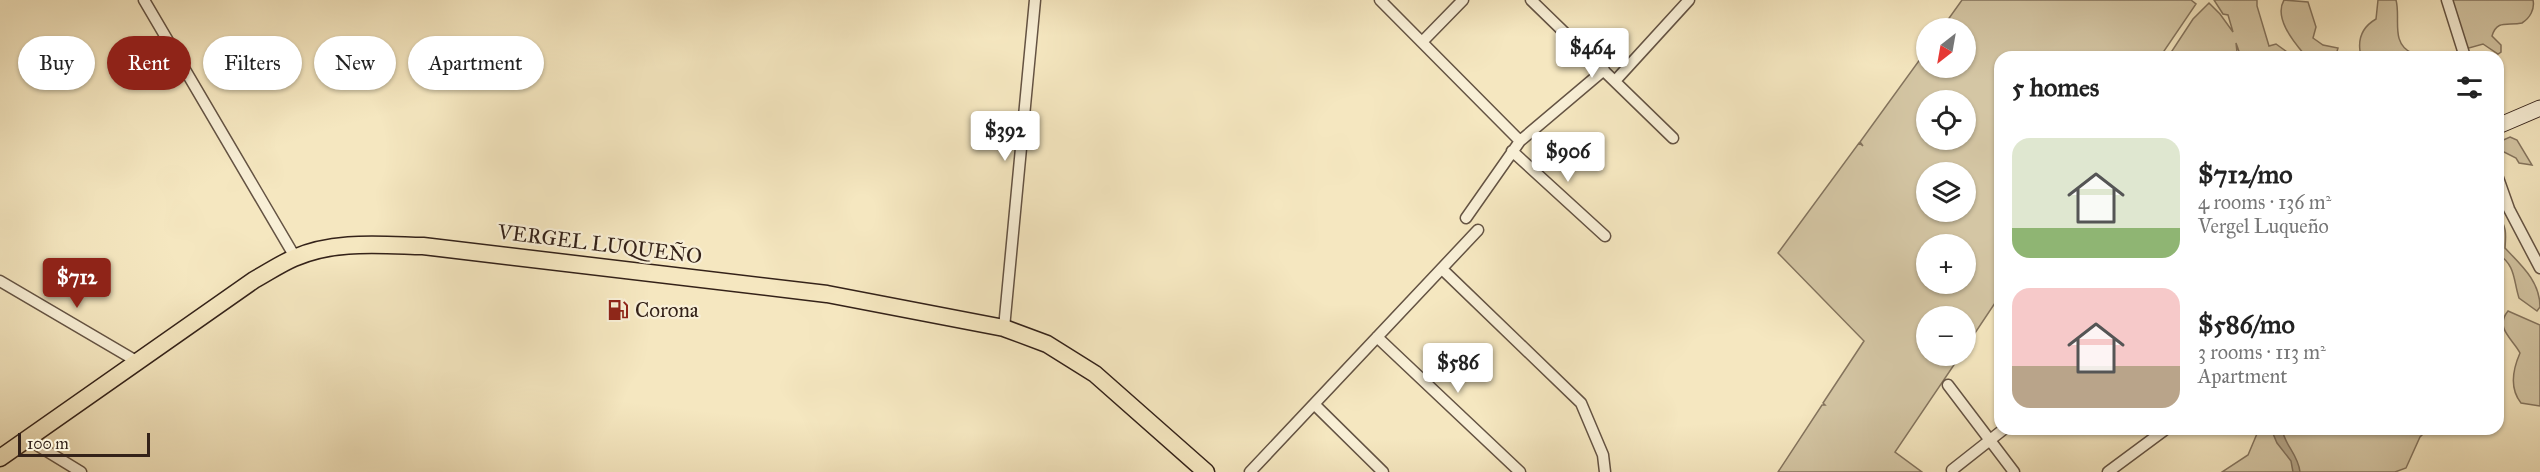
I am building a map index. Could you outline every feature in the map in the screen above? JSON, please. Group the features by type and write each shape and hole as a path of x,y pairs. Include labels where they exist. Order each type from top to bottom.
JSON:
{"main road":[{"name":"VERGEL LUQUEÑO","path":"0,458 254,280 295,257 346,246 423,246 827,294 1004,328 1047,344 1095,374 1206,472"}],"street":[{"path":"144,0 295,257"},
{"path":"1004,328 1035,0"},
{"path":"1380,0 1520,141"},
{"path":"1422,42 1463,0"},
{"path":"1531,0 1673,138"},
{"path":"1615,81 1689,0"},
{"path":"2447,0 2463,51"},
{"path":"1466,218 1520,141 1604,70"},
{"path":"2504,123 2540,108"},
{"path":"1512,151 1605,236"},
{"path":"2504,195 2540,268"},
{"path":"1250,472 1478,230"},
{"path":"1442,270 1581,404 1603,455 1605,472"},
{"path":"0,281 138,362"},
{"path":"1377,337 1520,472"},
{"path":"1948,385 2014,472"},
{"path":"1314,404 1383,472"},
{"path":"1952,470 1996,435"},
{"path":"2108,472 2158,435"},
{"path":"27,439 81,472"}],"shaded area":[{"path":"1962,0 2191,0 2196,4 2164,51 1994,51 1994,304 1976,332 1976,306 1916,306 1916,366 1953,366 1895,452 1922,472 1778,472 1822,405 1825,405 1823,403 1864,341 1778,253 1859,143 1863,146 1860,142 1916,65 1916,78 1976,78 1976,18 1949,18"},
{"path":"2214,0 2257,0 2269,46 2276,44 2286,51 2239,51 2236,43 2237,51 2172,51 2193,19 2209,3 2233,32 2228,15 2223,14"},
{"path":"2284,0 2308,2 2316,27 2313,38 2323,45 2338,48 2337,51 2302,51 2286,28 2281,7"},
{"path":"2378,0 2396,0 2399,37 2408,51 2360,51 2363,32 2376,19"},
{"path":"2451,0 2533,0 2533,10 2525,21 2500,25 2494,31 2492,36 2501,45 2501,51 2494,51 2483,44 2469,48 2466,46"},
{"path":"2510,137 2517,140 2532,165 2519,163 2516,158 2504,152 2504,140"},
{"path":"2504,227 2505,248 2528,274 2537,289 2540,307 2537,311 2519,298 2508,263 2504,259"},
{"path":"2508,311 2540,325 2540,406 2521,403 2517,397 2514,372 2520,353 2506,333 2504,317"},
{"path":"2256,435 2422,435 2406,468 2395,472 2222,472 2248,455"},
{"path":"2274,435 2284,435 2297,460 2300,472 2293,472 2291,461"}],"place":[{"name":"Corona","path":"618,310"}]}
